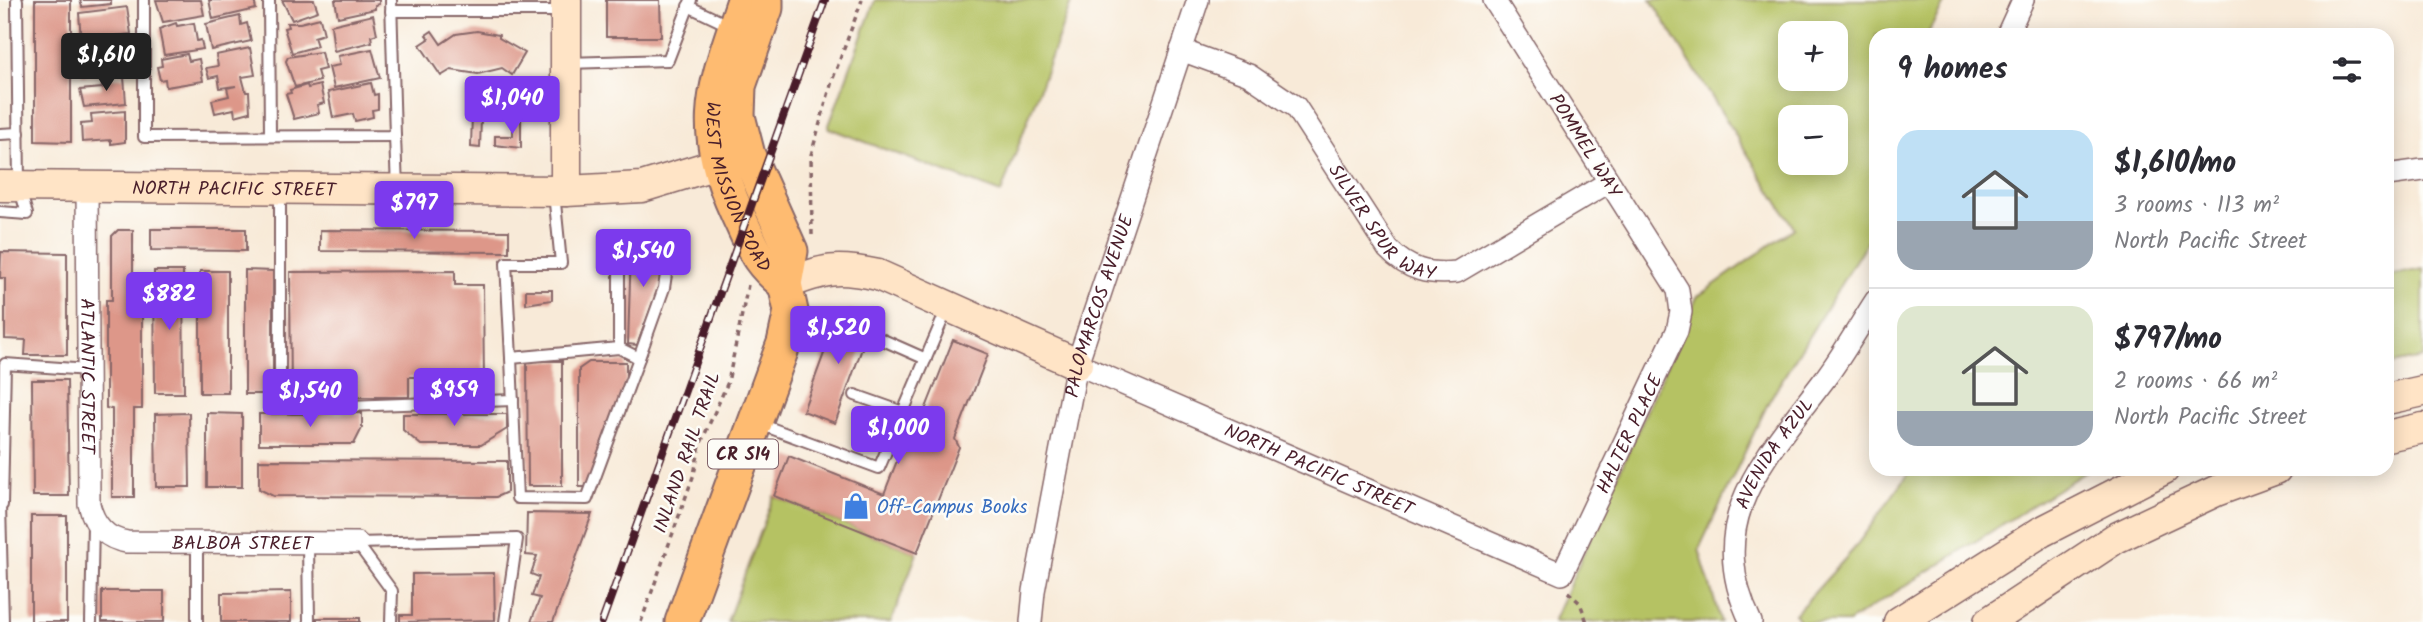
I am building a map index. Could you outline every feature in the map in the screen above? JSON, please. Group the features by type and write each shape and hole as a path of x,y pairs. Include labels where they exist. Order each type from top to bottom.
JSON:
{"main road":[{"name":"WEST MISSION ROAD","path":"682,622 784,343 791,311 785,284 791,251 748,155 738,116 739,86 766,8 766,0"},
{"name":"WEST MISSION ROAD","path":"739,14 712,113 711,135 717,164 762,265 785,284"}],"street":[{"name":"PALOMARCOS AVENUE","path":"1031,622 1034,591 1077,364 1198,0"},
{"name":"POMMEL WAY","path":"1494,0 1678,289"},
{"path":"2010,28 2023,0"},
{"path":"560,190 566,6"},
{"name":"SILVER SPUR WAY","path":"1181,50 1249,75 1296,107 1388,249 1399,262 1431,275 1457,272 1609,182"},
{"name":"NORTH PACIFIC STREET","path":"10,186 560,190 642,187 717,164"},
{"path":"2394,174 2423,170"},
{"name":"ATLANTIC STREET","path":"87,187 89,504 93,520"},
{"path":"785,284 824,270 845,268 878,275 1077,364"},
{"name":"HALTER PLACE","path":"1562,574 1677,331 1681,312 1678,289"},
{"name":"AVENIDA AZUL","path":"1751,622 1744,607 1731,556 1742,498 1758,467 1830,371 1869,310"},
{"name":"NORTH PACIFIC STREET","path":"1077,364 1562,574"},
{"path":"2394,397 2423,391"},
{"path":"2394,434 2423,428"},
{"path":"1899,622 2041,532 2150,476"},
{"path":"1989,622 2116,538 2216,491 2257,476"},
{"name":"BALBOA STREET","path":"93,520 112,540 127,542 357,543"}],"lane":[{"path":"0,212 27,214 10,186 19,133 18,0"},
{"path":"144,0 144,136 395,136"},
{"path":"269,0 270,136"},
{"path":"566,63 668,60 690,3 739,14"},
{"path":"397,189 391,5 566,6"},
{"path":"0,134 19,133"},
{"path":"280,189 279,384 284,400 293,408 513,400"},
{"path":"560,190 561,263 506,263 517,498 587,499 664,288 668,261 657,246 619,244 619,348"},
{"path":"755,422 879,468 948,307"},
{"path":"874,336 926,359"},
{"path":"511,358 619,348 639,358"},
{"path":"3,622 2,365 88,370"},
{"path":"855,395 903,412"},
{"path":"91,622 93,520"},
{"path":"357,543 517,539 505,622"},
{"path":"197,542 197,622"},
{"path":"308,543 309,622"},
{"path":"357,543 392,591 391,622"}],"path":[{"path":"810,244 811,155 832,81 862,0"},
{"name":"INLAND RAIL TRAIL","path":"641,622 694,474 700,445 727,382 747,289"},
{"path":"1562,574 1566,590 1580,603 1587,622"}],"green space":[{"path":"875,0 1072,0 1001,193 828,128"},
{"path":"1651,0 1946,0 1931,28 1869,28 1869,238 1769,401 1699,549 1721,622 1553,622 1697,297 1794,228"},
{"path":"2423,269 2423,358 2394,364 2394,275"},
{"path":"1907,476 2079,476 1848,622 1799,622 1795,614 1853,550"},
{"path":"774,496 917,553 891,622 727,622"}],"building":[{"path":"35,0 71,0 71,142 35,141"},
{"path":"80,0 111,0 111,4 82,7"},
{"path":"156,0 201,0 204,15 163,22"},
{"path":"209,0 254,0 256,9 213,19"},
{"path":"282,0 314,0 318,11 292,20"},
{"path":"335,0 379,0 379,4 375,5 375,9 338,17"},
{"path":"606,0 660,0 661,37 606,37"},
{"path":"127,7 131,34 81,40 79,13"},
{"path":"373,15 377,34 371,36 372,42 334,51 331,25"},
{"path":"240,16 241,25 247,23 251,41 211,50 206,24"},
{"path":"320,18 324,34 314,37 317,46 292,53 284,28 288,27 287,23"},
{"path":"176,23 177,26 194,23 197,41 201,40 203,49 164,55 159,29"},
{"path":"432,31 441,44 456,34 477,31 499,35 499,38 525,53 512,75 502,68 478,74 451,70 441,76 420,45 429,39 426,35"},
{"path":"127,41 130,71 82,76 80,54 93,53 92,45"},
{"path":"250,48 255,75 242,77 246,92 249,92 250,112 235,116 234,109 215,113 212,100 229,96 227,88 236,86 220,88 218,76 209,78 206,68 218,66 216,55"},
{"path":"372,49 380,78 334,88 329,67 340,65 338,56"},
{"path":"321,52 325,69 317,71 320,81 295,87 286,61 288,57"},
{"path":"187,54 189,61 199,59 203,81 166,87 165,79 160,80 157,67 162,66 161,59"},
{"path":"124,77 126,103 84,107 80,90 102,88 101,79"},
{"path":"371,83 374,95 378,94 378,109 372,110 373,117 355,121 353,114 333,118 328,92"},
{"path":"307,85 308,88 320,85 324,103 317,105 319,113 294,119 286,94 291,93 290,90"},
{"path":"501,110 502,117 481,118 480,148 471,147 472,115 481,115 481,111"},
{"path":"125,111 125,142 82,142 81,124 92,123 91,114"},
{"path":"513,116 521,116 521,148 495,145 495,136 513,136"},
{"path":"151,229 246,229 246,251 151,250"},
{"path":"118,230 133,230 133,299 142,299 142,409 134,409 134,497 112,497 112,409 106,408 106,300 112,300 112,236"},
{"path":"320,230 509,231 509,252 320,251"},
{"path":"631,249 655,250 663,257 661,281 637,345 628,344"},
{"path":"1,252 67,253 67,355 25,355 26,340 5,339 5,278 0,278"},
{"path":"245,270 273,271 273,394 245,394"},
{"path":"154,271 183,271 184,393 155,393"},
{"path":"200,271 228,271 228,393 200,393"},
{"path":"455,271 455,285 483,285 484,385 453,385 453,377 409,377 409,397 291,397 290,272"},
{"path":"526,290 552,290 552,300 526,304"},
{"path":"850,310 873,318 835,423 803,411 837,318"},
{"path":"953,340 988,354 955,439 959,447 917,553 774,496 789,456 884,494 913,420 920,423"},
{"path":"527,361 562,361 562,486 528,486"},
{"path":"589,362 626,362 626,380 590,483 586,487 579,487 579,369"},
{"path":"32,380 67,380 69,496 33,496"},
{"path":"189,413 190,487 156,487 155,414"},
{"path":"207,413 242,414 242,487 207,487"},
{"path":"362,413 362,428 354,444 259,444 259,414"},
{"path":"403,414 507,414 507,429 481,445 421,445 403,430"},
{"path":"259,460 507,461 507,492 496,497 273,496 259,489"},
{"path":"527,513 592,514 553,622 531,622 540,598 532,596 539,577 531,574 537,556 526,555"},
{"path":"31,516 67,516 67,622 31,622"},
{"path":"494,573 495,620 400,622 400,615 412,615 412,574"},
{"path":"102,591 164,591 164,622 102,622"},
{"path":"291,592 291,622 221,622 221,593"},
{"path":"317,618 360,618 360,622 317,622"}],"railway":[{"path":"602,622 825,0"}],"place":[{"name":"Off-Campus Books","path":"856,506"}]}
